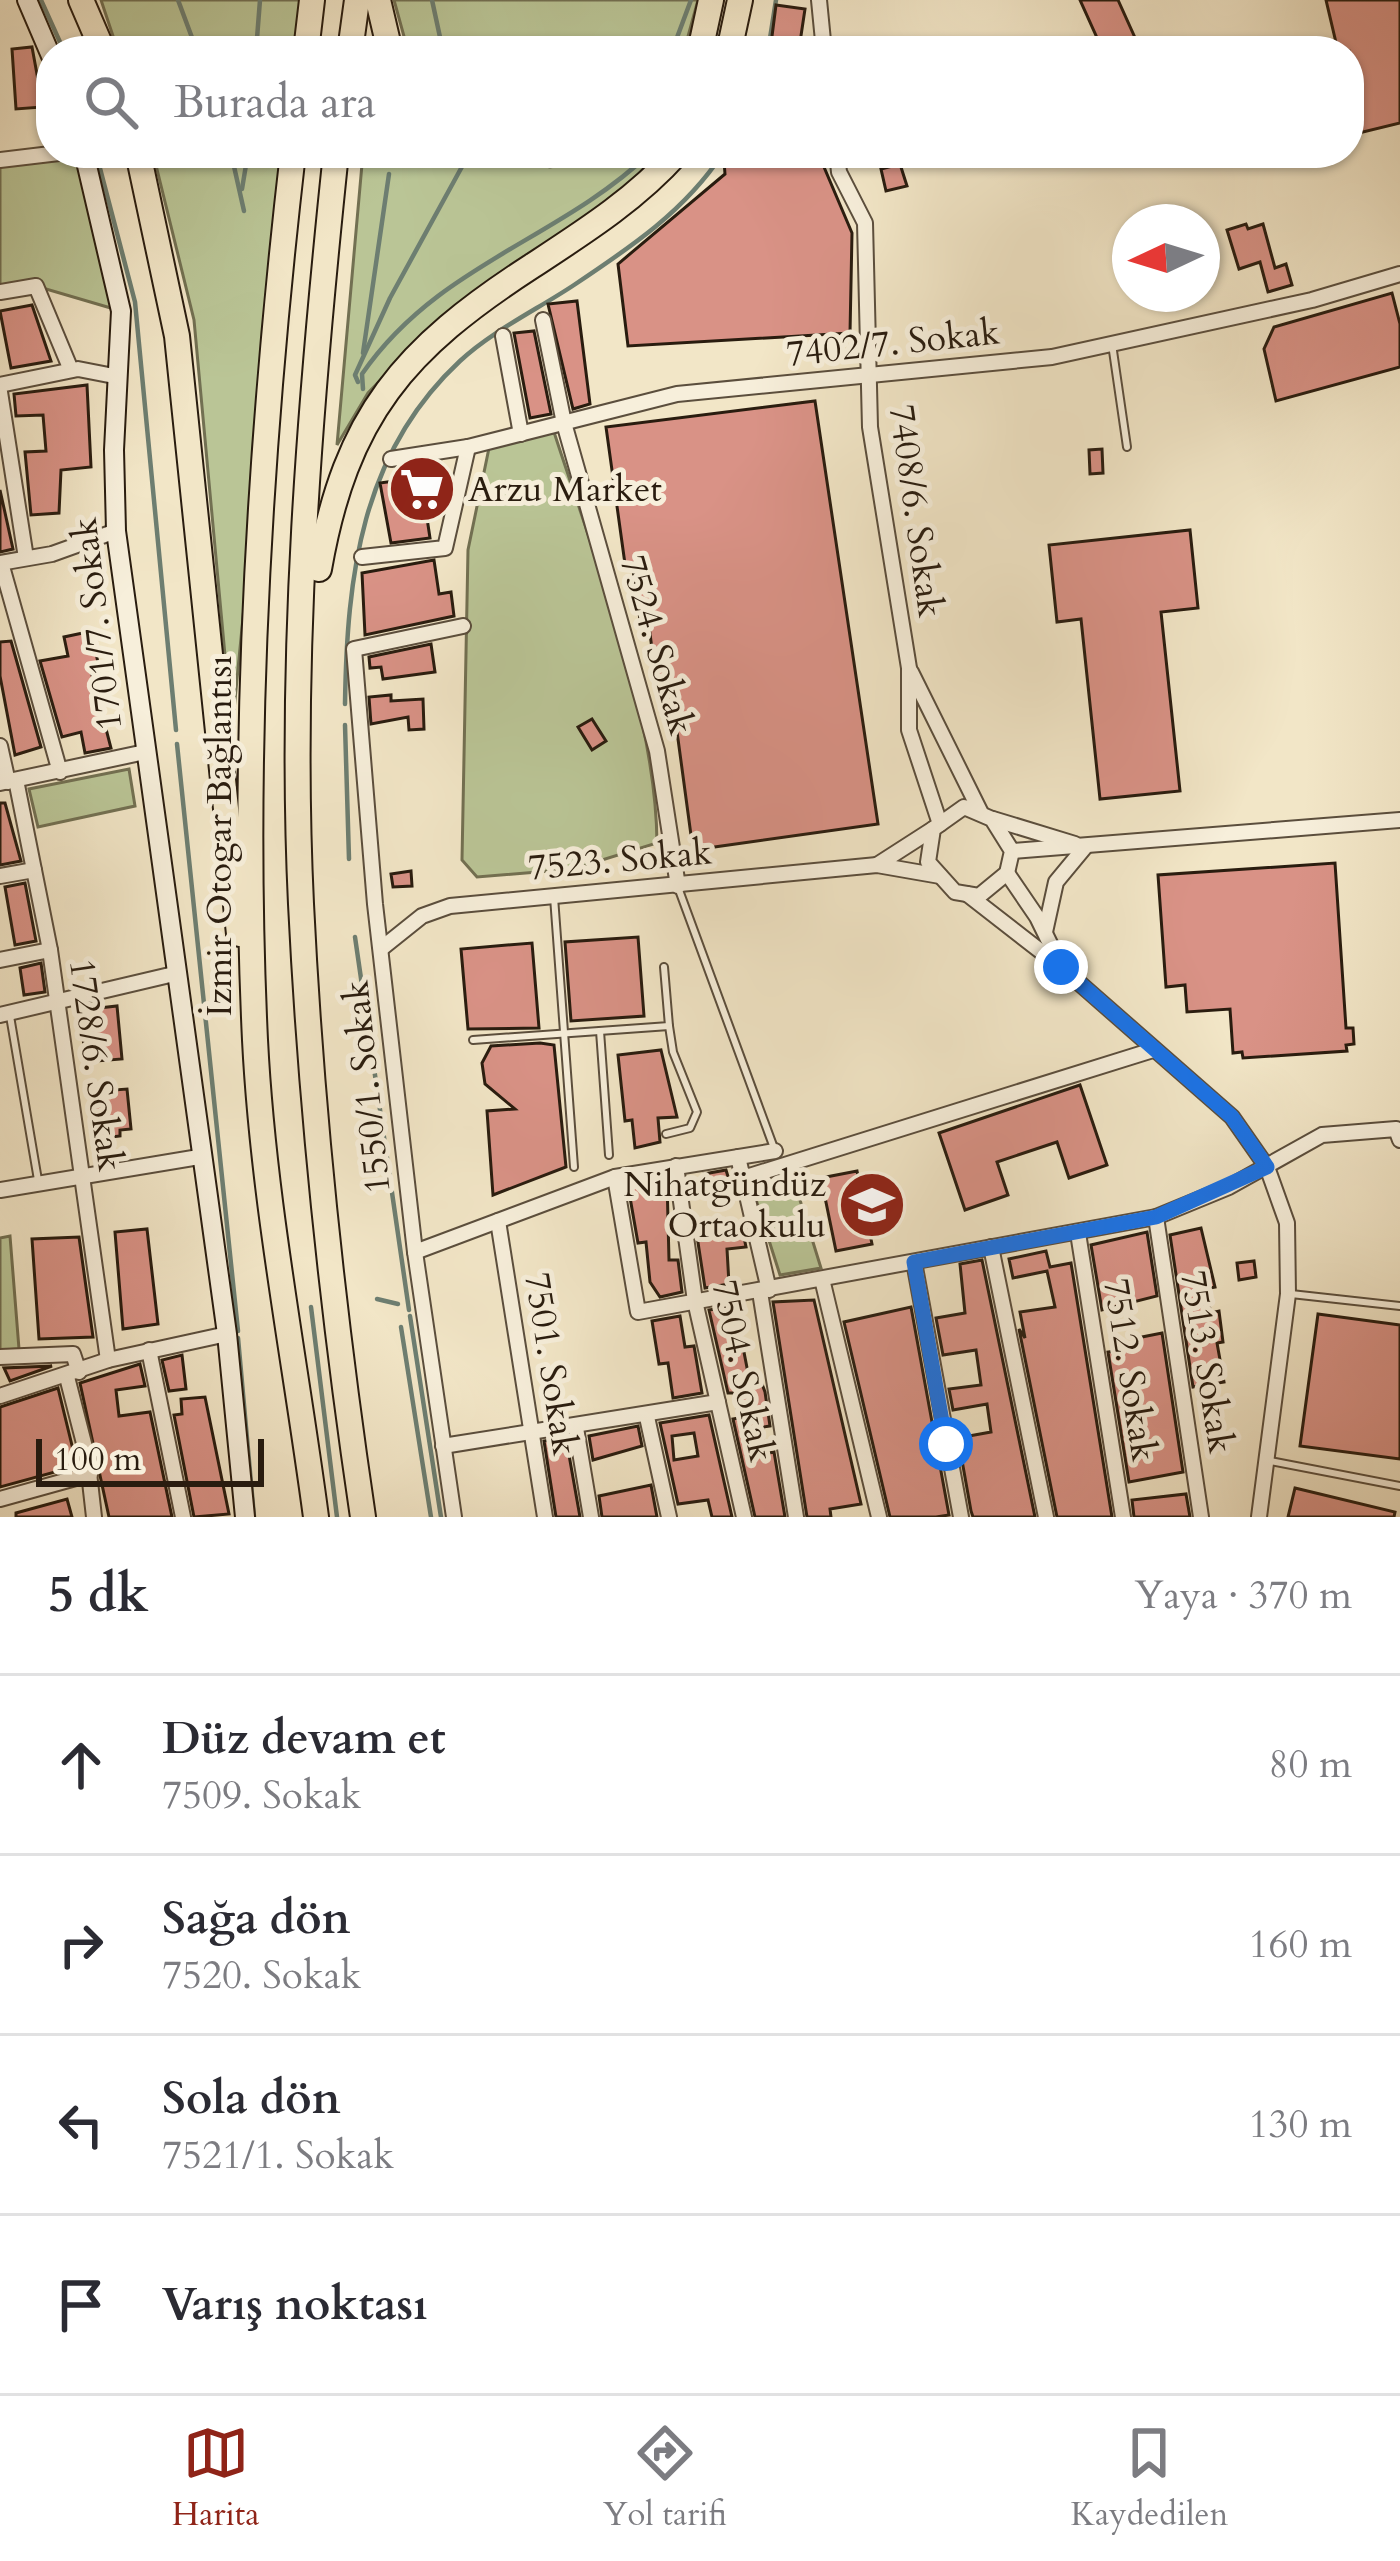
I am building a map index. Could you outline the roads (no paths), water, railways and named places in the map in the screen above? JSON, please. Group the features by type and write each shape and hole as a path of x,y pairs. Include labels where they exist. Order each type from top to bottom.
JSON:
{"highway":[{"path":"81,0 97,36"},
{"path":"308,36 312,0"},
{"path":"352,36 357,0"},
{"path":"378,0 386,36"},
{"path":"703,36 711,0"},
{"path":"732,36 740,0"},
{"path":"141,168 177,336 227,854 255,1043"},
{"name":"İzmir Otogar Bağlantısı","path":"291,168 269,360 249,803 255,1043 316,1517"},
{"path":"334,168 317,335 302,666 301,901 313,1085 363,1517"},
{"path":"302,666 341,477 358,433 404,366 449,323 612,214 661,168"}],"street":[{"path":"26,0 42,36"},
{"path":"819,0 823,36"},
{"path":"0,160 36,156"},
{"name":"1701/7. Sokak","path":"87,168 121,311 116,530 226,1334 245,1517"},
{"name":"7408/6. Sokak","path":"838,168 865,223 868,378 884,534 909,668"},
{"name":"7402/7. Sokak","path":"391,459 467,447 677,394 1052,357 1312,300 1400,274"},
{"path":"0,292 36,286 71,370"},
{"name":"7524. Sokak","path":"543,320 563,423 656,751 678,886"},
{"path":"503,336 521,434"},
{"path":"26,558 0,388 71,370 118,377"},
{"path":"362,557 445,548 467,447"},
{"path":"60,772 0,563 116,530"},
{"name":"1550/1. Sokak","path":"454,1517 416,1252 354,649 463,626"},
{"path":"909,668 986,816 1012,851 1007,873 979,896 955,892 928,862 937,826 910,730 909,668"},
{"name":"1728/6. Sokak","path":"0,746 50,950 108,1360"},
{"path":"8,782 145,752"},
{"path":"877,865 964,806 1085,848"},
{"path":"1012,851 1400,820"},
{"path":"1045,934 1056,882 1085,848"},
{"path":"877,865 940,876"},
{"name":"7523. Sokak","path":"382,948 396,932 434,910 877,865"},
{"path":"0,876 34,870"},
{"path":"1007,873 1061,967"},
{"path":"967,894 1061,967 1232,1117 1267,1167 1287,1223 1288,1294 1259,1517"},
{"path":"0,960 50,950"},
{"path":"5,1013 174,974"},
{"path":"743,1178 1153,1050"},
{"path":"615,1177 638,1312 1156,1217 1267,1167 1322,1135 1399,1132"},
{"path":"416,1252 615,1177 776,1151"},
{"path":"0,1190 199,1157"},
{"path":"738,1157 765,1291 796,1517"},
{"name":"7504. Sokak","path":"676,1166 695,1301 744,1517"},
{"name":"7513. Sokak","path":"1156,1217 1201,1517"},
{"name":"7501. Sokak","path":"498,1221 545,1517"},
{"name":"7512. Sokak","path":"1078,1233 1123,1517"},
{"path":"991,1247 1046,1517"},
{"path":"914,1262 961,1517"},
{"path":"822,1279 879,1517"},
{"path":"0,1396 108,1360 226,1334"},
{"path":"149,1350 183,1517"},
{"path":"0,1358 73,1354 94,1517"},
{"path":"443,1446 718,1402"},
{"path":"647,1417 669,1517"},
{"path":"576,1428 591,1517"},
{"path":"0,1498 90,1474"}],"lane":[{"path":"1112,343 1127,447"},
{"path":"678,886 776,1151"},
{"path":"554,897 574,1167"},
{"path":"664,968 669,1026 697,1112 690,1128 666,1134"},
{"path":"5,1013 38,1183"},
{"path":"473,1040 669,1026"},
{"path":"600,1030 609,1155"},
{"path":"1288,1294 1400,1306"},
{"path":"1267,1460 1400,1486"}],"waterway":[{"path":"41,0 57,36"},
{"path":"178,0 191,36"},
{"path":"257,36 260,0"},
{"path":"432,0 440,36"},
{"path":"678,36 691,0"},
{"path":"770,36 776,0"},
{"path":"100,168 135,302 176,730"},
{"path":"234,168 244,211"},
{"path":"242,189 246,168"},
{"path":"358,382 355,375 390,298 461,168"},
{"path":"363,389 362,374 392,336 426,305 632,168"},
{"path":"345,704 350,609 366,519 401,435 427,397 486,340 656,226 712,168"},
{"path":"363,353 389,174"},
{"path":"345,725 349,859"},
{"path":"177,744 238,1331"},
{"path":"355,937 409,1310"},
{"path":"377,1299 398,1304"},
{"path":"311,1307 337,1517"},
{"path":"410,1316 441,1517"},
{"path":"401,1327 431,1517"},
{"path":"238,1338 254,1517"}],"place":[{"name":"Arzu Market","path":"422,489"},
{"name":"Nihatgündüz Ortaokulu","path":"872,1205"}]}
